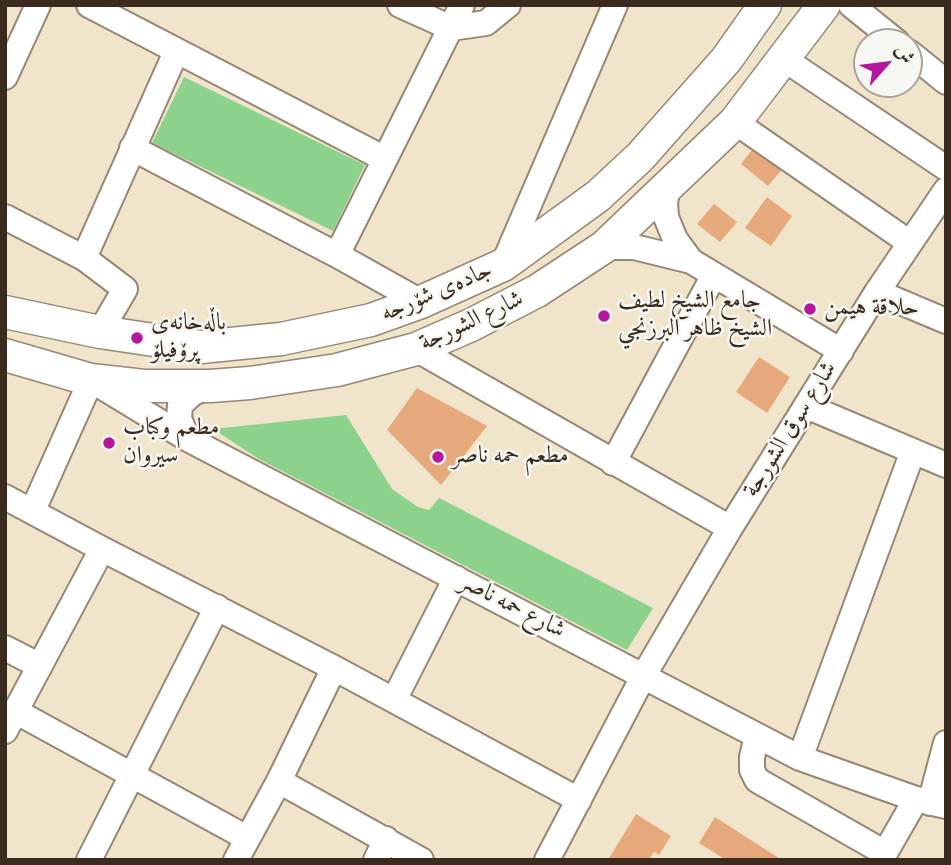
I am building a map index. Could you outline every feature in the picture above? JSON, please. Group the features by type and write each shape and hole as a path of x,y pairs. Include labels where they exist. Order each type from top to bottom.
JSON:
{"main road":[{"name":"جادەی شۆرجە","path":"5,312 100,332 201,347 281,339 372,320 421,302 503,265 598,197 639,157 726,60 765,5"},
{"name":"شارع الشورجة","path":"5,355 91,380 144,386 210,386 337,370 416,349 471,325 537,291 604,247 735,122 824,5"}],"street":[{"path":"5,77 38,5"},
{"path":"89,5 385,159"},
{"path":"400,5 451,28 486,23 508,5"},
{"path":"337,255 462,5"},
{"path":"503,265 615,5"},
{"path":"851,5 880,28"},
{"path":"84,257 176,52"},
{"path":"784,59 946,168"},
{"path":"923,63 946,82"},
{"path":"735,122 910,243"},
{"path":"132,148 421,302"},
{"path":"669,184 665,202 666,217 675,239 691,261"},
{"name":"شارع سوق الشورجة","path":"547,860 644,675 730,528 877,292 946,190"},
{"path":"5,218 84,257 125,289 100,332"},
{"path":"604,247 634,247 691,261 841,351"},
{"path":"613,463 715,275"},
{"path":"877,292 946,321"},
{"path":"416,349 730,528"},
{"path":"33,510 91,380"},
{"name":"شارع حمه ناصر","path":"91,380 188,439 800,758 931,803"},
{"path":"188,439 179,419 180,405 193,393 210,386"},
{"path":"806,406 946,465"},
{"path":"800,758 913,451"},
{"path":"5,496 579,800"},
{"path":"102,549 10,721 133,775 241,849 279,781 334,668"},
{"path":"394,700 456,578"},
{"path":"89,860 217,607"},
{"path":"5,648 40,666"},
{"path":"757,736 752,758 752,769 757,780 883,857 931,803 946,743"},
{"path":"279,781 381,849 421,860"}],"green space":[{"path":"184,77 365,165 333,231 152,143"},
{"path":"346,415 392,489 418,507 429,510 439,498 653,608 627,650 259,459 213,429"}],"building":[{"path":"755,146 783,168 768,186 741,164"},
{"path":"767,197 792,216 771,246 745,228"},
{"path":"714,204 737,222 720,242 697,224"},
{"path":"759,357 790,377 767,413 736,392"},
{"name":"مطعم حمه ناصر","path":"417,388 487,426 441,485 387,430"},
{"path":"636,814 671,836 659,855 654,852 649,860 608,860"},
{"path":"715,817 782,860 726,860 699,843"}],"place":[{"name":"حلاقة هيمن","path":"810,309"},
{"name":"جامع الشيخ لطيف الشيخ ظاهر البرزنجي","path":"604,316"},
{"name":"باڵەخانەی پرۆفیلۆ","path":"137,338"},
{"name":"مطعم وكباب سيروان","path":"109,443"},
{"name":"مطعم حمه ناصر","path":"438,457"}]}
